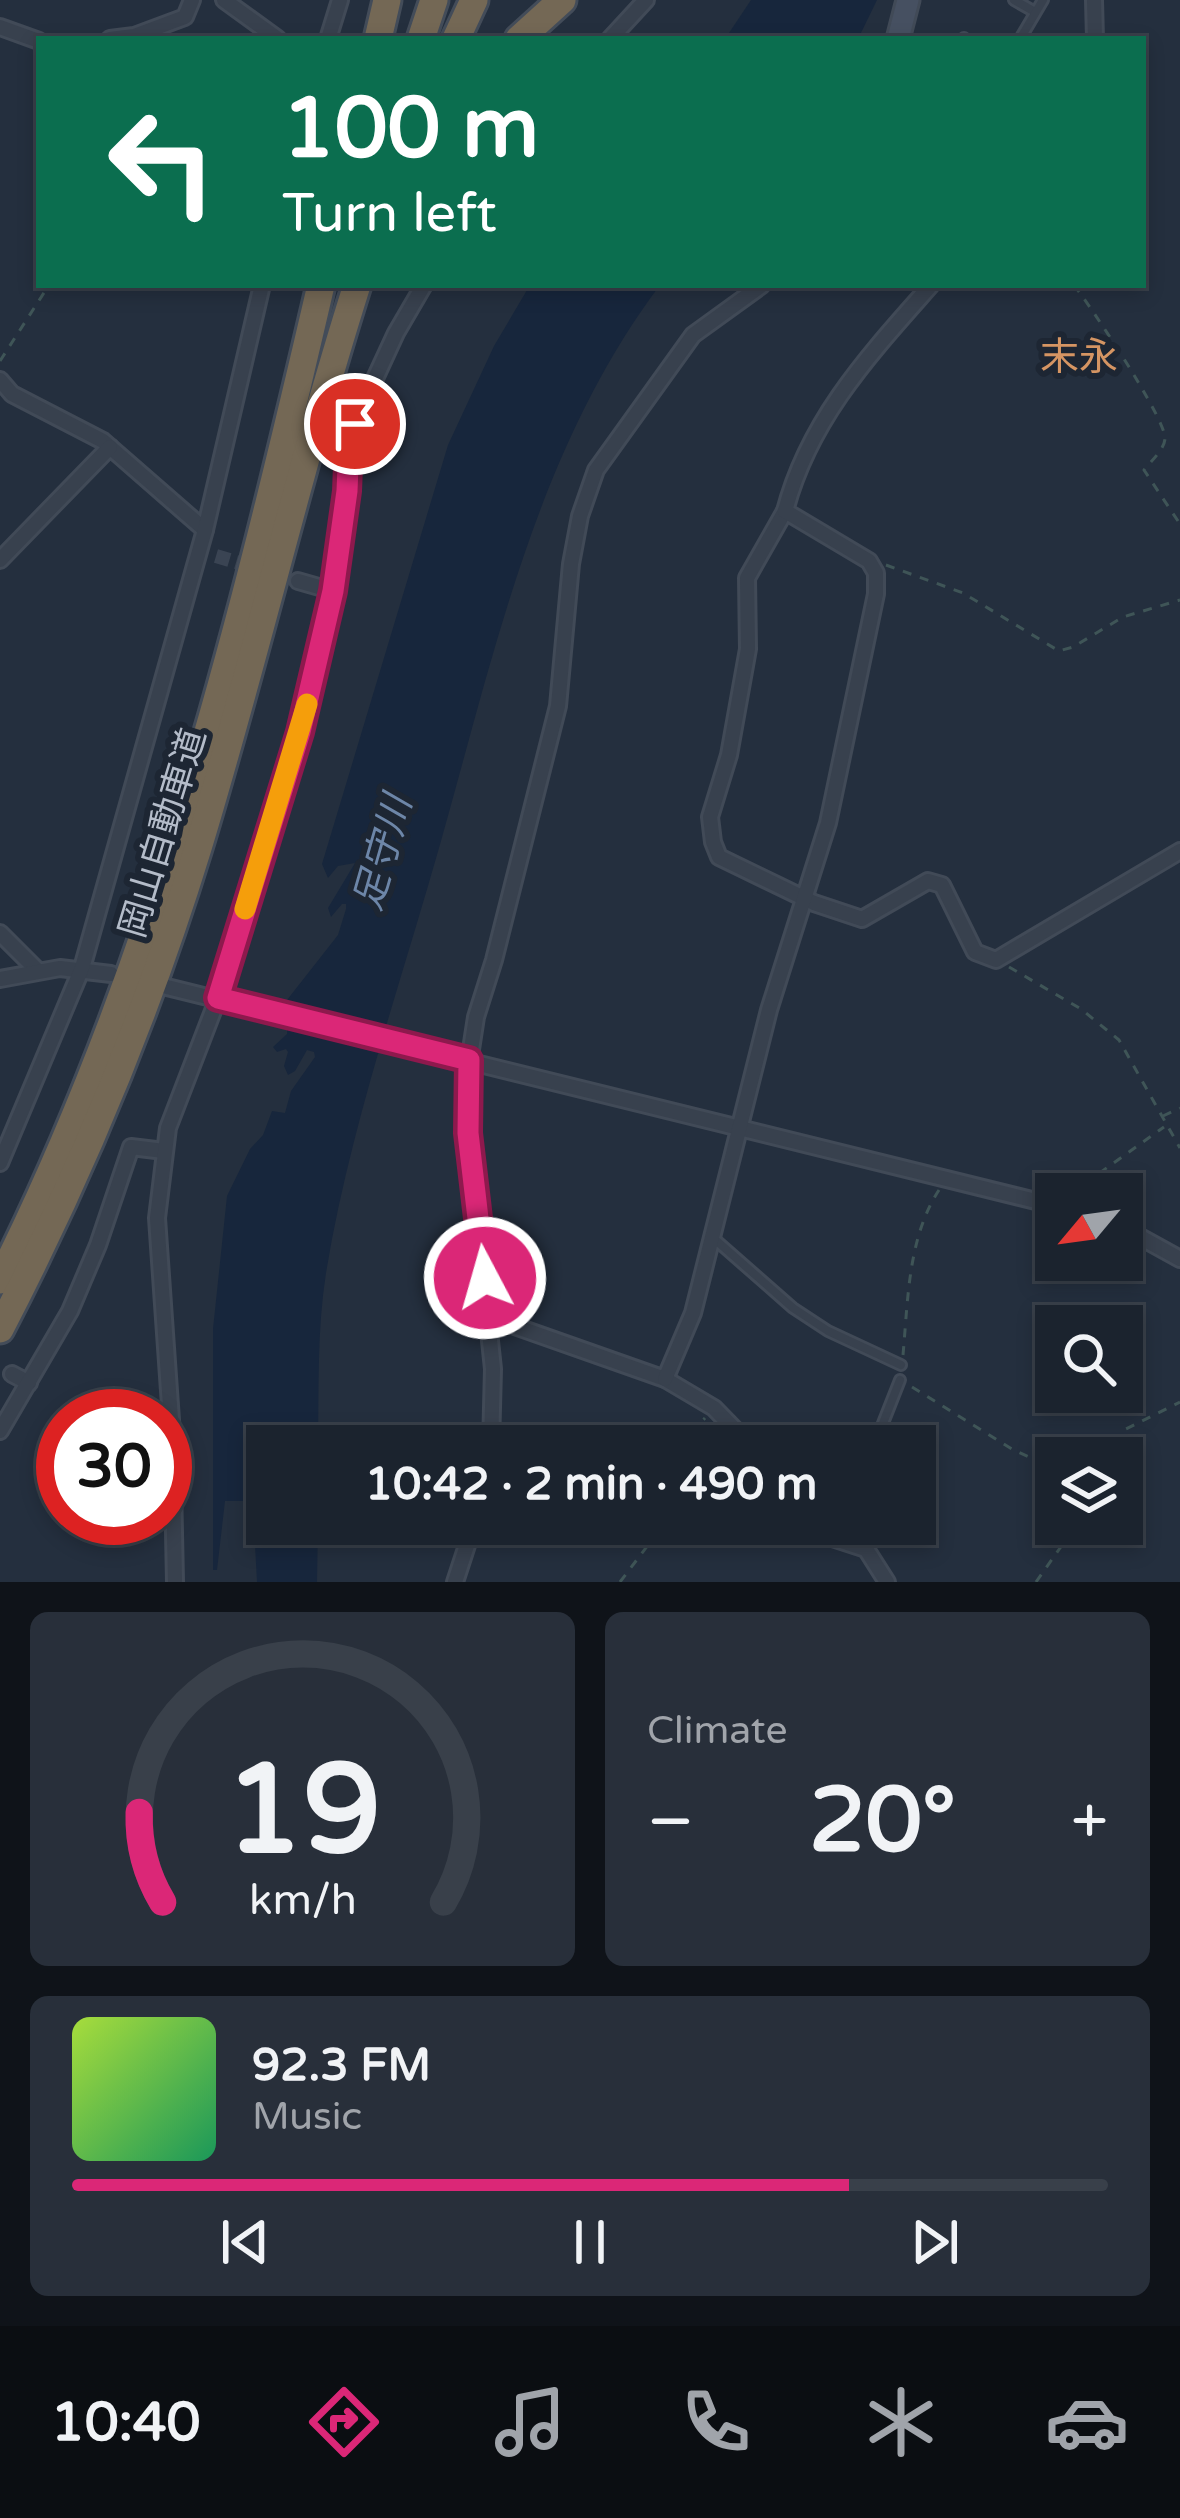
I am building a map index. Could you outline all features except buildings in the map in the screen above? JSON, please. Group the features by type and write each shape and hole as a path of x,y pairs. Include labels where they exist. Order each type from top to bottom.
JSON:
{"highway":[{"path":"379,36 387,0"},
{"path":"422,36 434,0"},
{"path":"456,36 474,0"},
{"path":"522,36 562,0"},
{"path":"285,441 319,288"},
{"path":"285,441 334,288"},
{"name":"岡山自動車道","path":"0,1329 102,1114 163,954 229,744 358,288"},
{"name":"岡山自動車道","path":"0,1280 82,1102 143,944 207,740 285,441"}],"main road":[{"path":"899,36 908,0"}],"street":[{"path":"134,36 185,17 192,0"},
{"path":"224,0 274,36"},
{"path":"329,36 340,0"},
{"path":"613,36 646,0"},
{"path":"1094,0 1095,36"},
{"path":"0,28 36,40"},
{"path":"0,1163 82,968 205,530 261,288"},
{"path":"175,1582 173,1456 157,1218 168,1128 223,1000 300,732 333,591 349,442 396,334 422,288"},
{"path":"491,1425 493,1369 468,1133 465,1059 558,706 571,564 585,497 596,470 693,335 758,288"},
{"path":"929,288 830,407 802,458 784,511 747,578 748,649 710,830 719,857 804,898 862,919 928,881 942,885 976,952 996,960 1180,851"},
{"path":"0,380 12,394 91,432 205,530"},
{"path":"0,560 110,447"},
{"path":"665,1379 693,1313 770,1010 837,787 876,594 869,561 784,511"},
{"path":"199,551 217,556"},
{"path":"298,580 333,591"},
{"path":"0,934 38,970"},
{"path":"0,979 38,970 82,968 111,974"},
{"path":"167,987 1035,1201"},
{"path":"0,1431 70,1311 131,1147 164,1151"},
{"path":"481,1233 506,1323 665,1379 714,1408 731,1425"},
{"path":"1143,1239 1180,1259"},
{"path":"12,1374 28,1383"},
{"path":"455,1582 467,1545"},
{"path":"854,1545 866,1549 887,1582"}],"lane":[{"path":"1014,0 1035,12"},
{"path":"1022,36 1042,0"},
{"path":"710,1236 717,1237 793,1308 828,1331 902,1365"},
{"path":"882,1425 900,1380"},
{"path":"865,1545 866,1549"}],"path":[{"path":"0,361 46,288"},
{"path":"1076,288 1165,433 1164,445 1144,470 1180,524"},
{"path":"873,567 883,564 936,580 1059,651 1123,617 1180,600"},
{"path":"996,960 1081,1010 1119,1040 1180,1148"},
{"path":"1162,1117 1180,1108"},
{"path":"1100,1173 1166,1126"},
{"path":"902,1365 921,1222 947,1179"},
{"path":"900,1380 1035,1460"},
{"path":"1118,1437 1180,1402"},
{"path":"699,1425 714,1408"},
{"path":"620,1582 648,1545"},
{"path":"1036,1582 1062,1545"}],"water":[{"path":"751,0 877,0 859,36 727,36"},
{"name":"足守川","path":"528,288 658,288 582,413 551,482 502,624 362,1110 336,1218 321,1316 318,1425 246,1425 246,1503 225,1501 217,1570 213,1570 213,1329 227,1196 272,1111 285,1113 291,1091 315,1057 307,1050 288,1075 284,1066 288,1052 273,1047 287,1034 287,1000 338,935 346,909 342,904 331,917 328,908 355,863 338,866 328,878 322,864 448,445 494,346"},
{"path":"255,1545 318,1545 317,1582 257,1582"}],"tunnel":[{"path":"216,556 253,567"}],"slow traffic":[{"path":"245,909 307,704"}],"district":[{"name":"末永","path":"1079,357"}],"route":[{"path":"355,424 333,591 300,732 218,998 469,1060 468,1133 485,1278"}]}
